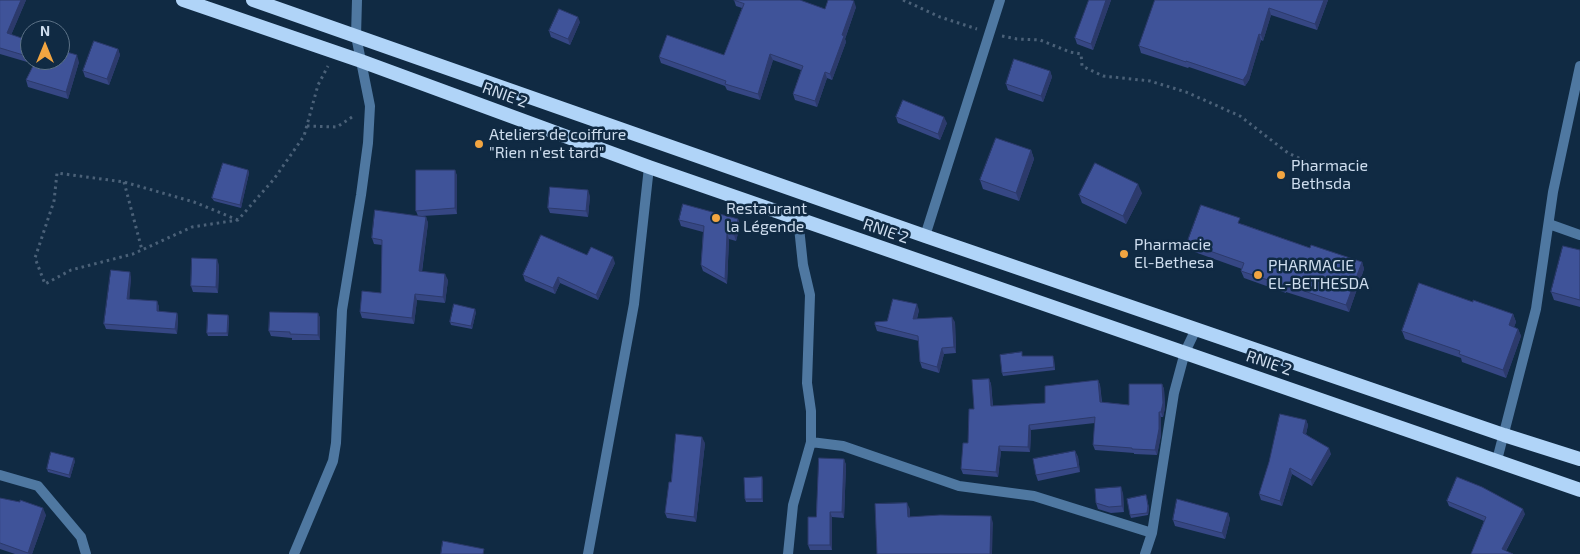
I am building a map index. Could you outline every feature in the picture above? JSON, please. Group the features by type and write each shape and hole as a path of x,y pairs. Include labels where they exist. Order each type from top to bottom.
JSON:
{"highway":[{"name":"RNIE 2","path":"183,0 361,61 649,167 1580,490"},
{"name":"RNIE 2","path":"253,0 925,236 1504,435 1580,459"}],"street":[{"path":"294,554 333,461 336,443 342,310 361,195 368,143 370,106 356,36 357,0"},
{"path":"925,236 1000,0"},
{"path":"1497,460 1536,309 1554,192 1580,66"},
{"path":"588,554 634,304 649,167"},
{"path":"788,554 793,505 811,442 811,411 807,383 810,295 803,265 798,218"},
{"path":"1549,224 1580,235"},
{"path":"1144,554 1152,533 1174,393 1185,352 1196,329"},
{"path":"811,442 843,446 959,486 1034,496 1152,533"},
{"path":"0,475 38,486 81,537 86,554"}],"path":[{"path":"903,0 940,17 989,33 1017,40 1040,40 1081,54 1082,66 1104,76 1150,81 1186,92 1240,116 1288,153 1332,173"},
{"path":"238,220 194,202 124,182 57,173 54,201 35,258 46,284 71,270 133,254 192,227 238,220 274,179 304,136 318,86 335,52"},
{"path":"307,126 337,127 370,106"},
{"path":"124,182 142,250"}],"building":[{"path":"0,0 21,0 7,33 20,38 20,54 0,48"},
{"path":"734,0 800,0 825,9 828,0 854,1 830,74 825,72 815,101 793,94 803,66 770,54 758,94 725,84 726,81 659,57 667,35 724,55 744,4"},
{"path":"1089,0 1106,0 1091,44 1075,38"},
{"path":"1155,0 1324,0 1315,24 1269,8 1247,74 1243,80 1139,46"},
{"path":"559,9 578,17 568,39 549,31"},
{"path":"94,41 118,49 107,79 83,71"},
{"path":"70,53 77,55 66,92 26,80 31,70 70,70"},
{"path":"1014,59 1050,71 1041,96 1006,84"},
{"path":"903,100 944,117 938,134 896,117"},
{"path":"996,138 1031,150 1016,193 980,180"},
{"path":"223,163 248,170 240,205 212,198"},
{"path":"1095,163 1138,184 1123,216 1079,195"},
{"path":"416,170 455,170 455,208 416,211"},
{"path":"550,187 588,190 586,211 548,208"},
{"path":"683,204 738,219 734,235 727,233 725,279 701,265 704,226 679,220"},
{"path":"1201,205 1240,218 1238,223 1310,248 1311,245 1362,262 1346,305 1241,271 1244,263 1187,243"},
{"path":"375,210 426,217 419,271 445,274 443,297 415,294 412,318 360,312 362,291 381,293 382,240 372,238"},
{"path":"541,235 587,255 591,247 613,257 596,295 558,277 553,288 523,275"},
{"path":"1563,246 1580,250 1580,300 1551,292"},
{"path":"192,258 217,259 216,287 191,286"},
{"path":"111,270 130,272 127,299 157,301 157,311 177,313 175,329 104,324"},
{"path":"1419,283 1513,314 1509,325 1518,329 1503,370 1459,354 1460,351 1402,331"},
{"path":"893,299 917,304 913,319 952,317 954,347 942,348 937,367 920,362 918,336 875,325 875,322 887,321"},
{"path":"454,304 475,309 471,326 450,322"},
{"path":"270,312 318,313 318,335 269,331"},
{"path":"208,314 228,315 227,333 207,333"},
{"path":"1022,352 1022,356 1053,356 1054,367 1002,373 1000,355"},
{"path":"989,379 991,406 1045,403 1045,386 1098,380 1100,402 1129,405 1129,384 1162,384 1163,403 1161,412 1159,412 1159,429 1155,450 1093,445 1095,417 1029,425 1028,447 999,446 996,472 961,469 963,443 968,443 969,409 974,409 972,380"},
{"path":"1280,414 1306,420 1303,433 1329,448 1311,480 1290,468 1280,501 1259,494 1269,462"},
{"path":"676,434 702,437 694,517 665,513 669,482 671,482"},
{"path":"1075,451 1078,467 1036,475 1033,459"},
{"path":"51,452 74,458 69,475 47,469"},
{"path":"819,458 844,459 842,512 830,512 830,545 808,545 808,517 816,517"},
{"path":"762,477 762,499 745,499 744,478"},
{"path":"1457,477 1482,487 1523,509 1502,549 1513,554 1471,554 1486,517 1447,501"},
{"path":"1121,487 1122,506 1109,507 1096,503 1095,489"},
{"path":"1146,495 1147,513 1130,515 1127,499"},
{"path":"0,498 20,502 20,500 43,508 28,553 0,543"},
{"path":"1177,499 1228,513 1222,533 1173,520"},
{"path":"907,503 908,517 940,515 991,516 990,554 877,554 875,504"},
{"path":"443,541 484,549 483,554 441,554"}],"place":[{"name":"Ateliers de coiffure \"Rien n'est tard\"","path":"479,144"},
{"name":"Pharmacie Bethsda","path":"1281,175"},
{"name":"Restaurant la Légende","path":"716,218"},
{"name":"Pharmacie El-Bethesa","path":"1124,254"},
{"name":"PHARMACIE EL-BETHESDA","path":"1258,275"}]}
